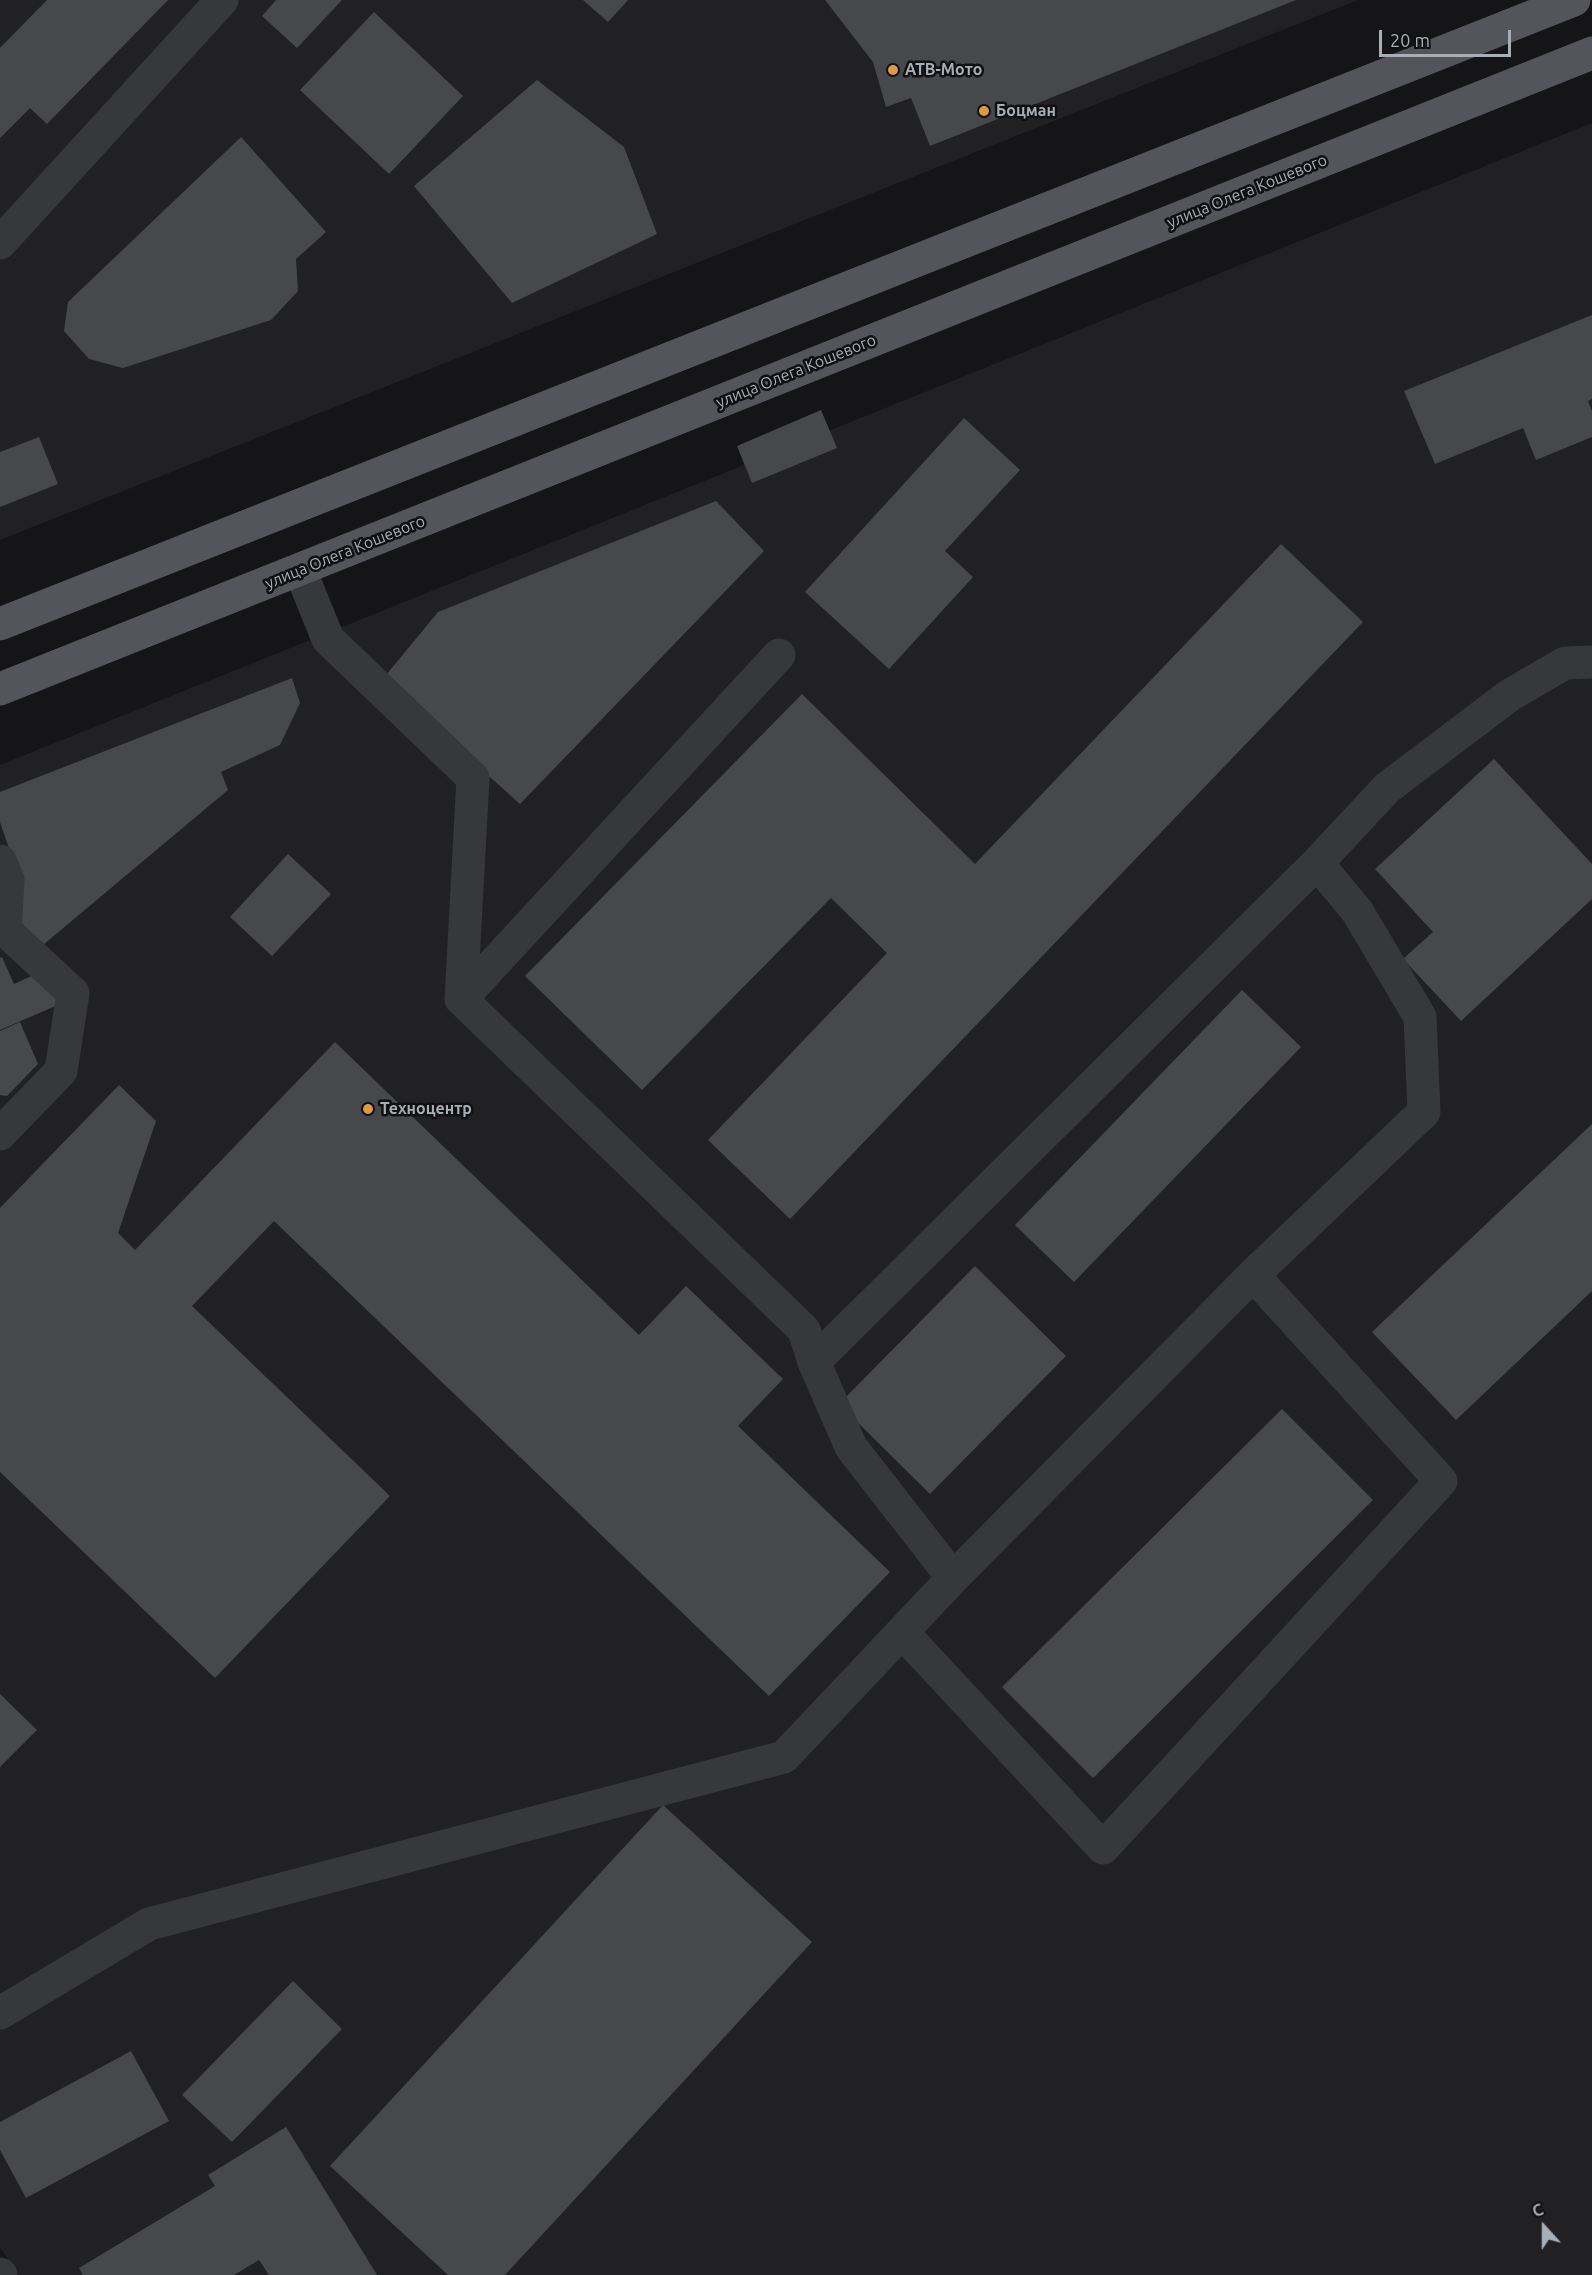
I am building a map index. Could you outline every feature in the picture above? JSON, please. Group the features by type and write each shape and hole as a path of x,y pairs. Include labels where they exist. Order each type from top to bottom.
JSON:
{"main road":[{"path":"0,624 1574,0"},
{"name":"улица Олега Кошевого","path":"0,689 1592,53"}],"lane":[{"path":"0,243 222,0"},
{"path":"300,570 328,639 473,778 461,999 804,1330 814,1362 851,1447 953,1578"},
{"path":"461,999 779,655"},
{"path":"814,1362 1317,863 1387,788 1510,695 1565,663 1592,662"},
{"path":"0,861 8,880 3,931 73,993 61,1071 0,1134"},
{"path":"0,2013 149,1924 784,1757 953,1578 1253,1275 1424,1112 1420,1017 1357,911 1317,863"},
{"path":"902,1632 1103,1848 1442,1481 1253,1275"}],"shaded area":[{"path":"0,0 1358,0 0,540"},
{"path":"1592,123 1592,2275 18,2275 0,2247 0,765"}],"building":[{"path":"47,0 168,0 47,124 30,108 0,138 0,48"},
{"path":"276,0 342,0 297,48 262,16"},
{"path":"583,0 628,0 608,22"},
{"path":"825,0 1296,0 930,146 911,98 886,107 873,62"},
{"path":"374,12 463,96 389,174 300,90"},
{"path":"537,80 624,147 657,234 512,303 414,186"},
{"path":"241,137 326,232 296,259 298,291 271,320 123,368 89,359 64,331 68,302"},
{"path":"1592,315 1592,399 1588,401 1592,411 1592,437 1536,460 1523,428 1435,464 1404,391"},
{"path":"821,410 837,448 752,483 737,446"},
{"path":"964,418 1020,470 945,551 973,577 889,669 805,592"},
{"path":"39,437 58,484 0,507 0,452"},
{"path":"716,501 764,551 520,804 382,680 438,612"},
{"path":"1281,544 1363,622 790,1219 708,1140 887,953 831,898 642,1090 525,976 802,694 975,864"},
{"path":"292,678 300,703 280,745 221,772 228,790 37,950 15,920 21,884 0,822 0,792"},
{"path":"1494,759 1592,864 1592,899 1461,1021 1403,959 1433,932 1375,869"},
{"path":"288,854 331,894 272,956 230,917"},
{"path":"2,957 14,984 45,970 60,1004 0,1030 0,958"},
{"path":"1242,990 1301,1047 1074,1282 1015,1225"},
{"path":"20,1022 38,1064 7,1096 0,1095 0,1031"},
{"path":"335,1042 639,1335 686,1286 783,1379 738,1426 890,1572 769,1696 274,1221 192,1306 390,1496 215,1678 0,1472 0,1208 119,1085 156,1121 118,1233 135,1250"},
{"path":"1592,1124 1592,1291 1456,1420 1372,1332"},
{"path":"975,1266 1066,1356 930,1494 839,1404"},
{"path":"1282,1409 1373,1500 1093,1778 1002,1687"},
{"path":"0,1694 37,1730 0,1767"},
{"path":"663,1805 812,1942 505,2275 448,2275 330,2166"},
{"path":"293,1981 342,2029 232,2142 182,2095"},
{"path":"131,2051 169,2121 26,2198 0,2150 0,2122"},
{"path":"286,2127 377,2275 269,2275 259,2260 234,2275 83,2275 79,2268 215,2186 208,2175"}],"place":[{"name":"АТВ-Мото","path":"893,70"},
{"name":"Боцман","path":"984,111"},
{"name":"Техноцентр","path":"368,1109"}]}
